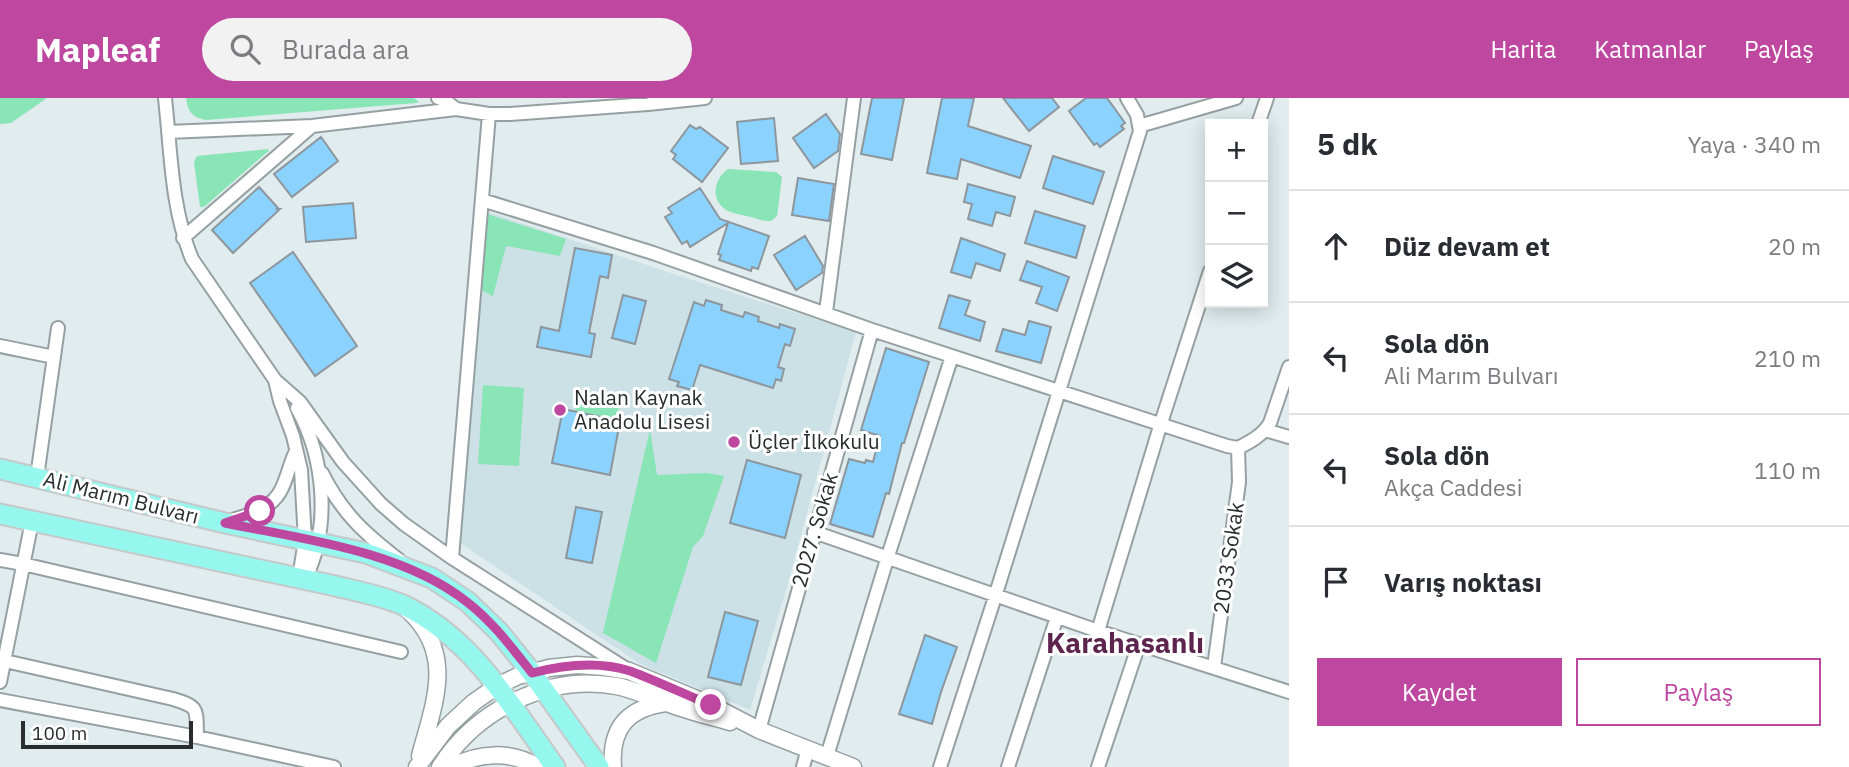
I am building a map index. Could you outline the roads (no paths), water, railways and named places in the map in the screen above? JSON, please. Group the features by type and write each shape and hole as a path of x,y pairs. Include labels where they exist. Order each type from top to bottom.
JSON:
{"main road":[{"name":"Ali Marım Bulvarı","path":"0,469 225,523 366,553 432,578 468,602 492,624 532,673 599,767"},
{"name":"Ali Marım Bulvarı","path":"0,514 302,578 379,596 401,604 421,614 477,660 555,767"}],"street":[{"path":"165,98 176,208 183,238 192,260 275,380 300,402 365,489 404,524 452,558 629,671 711,705 759,730"},
{"path":"438,98 489,114 705,98"},
{"path":"826,312 854,98"},
{"path":"940,767 1140,131 1138,115 1126,98"},
{"path":"1139,126 1236,98"},
{"path":"1260,119 1267,98"},
{"path":"168,132 312,125 458,104"},
{"path":"452,558 489,114"},
{"path":"183,238 312,125"},
{"path":"482,200 653,253 872,330 1227,446 1238,448 1265,430 1270,423 1289,367"},
{"path":"1098,631 1205,287"},
{"path":"37,477 58,328"},
{"name":"2027. Sokak","path":"759,730 872,330"},
{"path":"0,346 54,358"},
{"path":"827,756 952,356"},
{"path":"275,380 279,401 296,451 312,541 302,578"},
{"path":"286,390 303,420 319,479 321,533 312,541"},
{"path":"1265,430 1289,437"},
{"name":"2033 Sokak","path":"1214,667 1239,482 1238,448"},
{"path":"225,523 260,511 272,503 283,486 290,461 296,451"},
{"path":"315,457 339,503 351,519 411,569"},
{"path":"0,682 32,521"},
{"path":"814,532 1098,631 1289,692"},
{"path":"0,560 401,652"},
{"path":"401,604 413,615 429,639 438,666 436,694 417,767"},
{"path":"1008,767 1057,617"},
{"path":"1102,766 1139,644"},
{"path":"5,660 191,704 196,710 197,737"},
{"path":"417,767 448,726 474,702 518,676 576,665 629,671"},
{"path":"445,765 469,733 509,703 544,690 582,684 605,684 634,690 666,703 759,730 853,767"},
{"path":"0,700 197,737 334,767"},
{"path":"612,767 613,748 622,724 643,708 666,703"},
{"path":"803,767 808,748"},
{"path":"445,765 489,755 512,757 537,767"}],"place":[{"name":"Nalan Kaynak Anadolu Lisesi","path":"560,410"},
{"name":"Üçler İlkokulu","path":"734,442"}],"district":[{"name":"Karahasanlı","path":"1125,643"}]}
